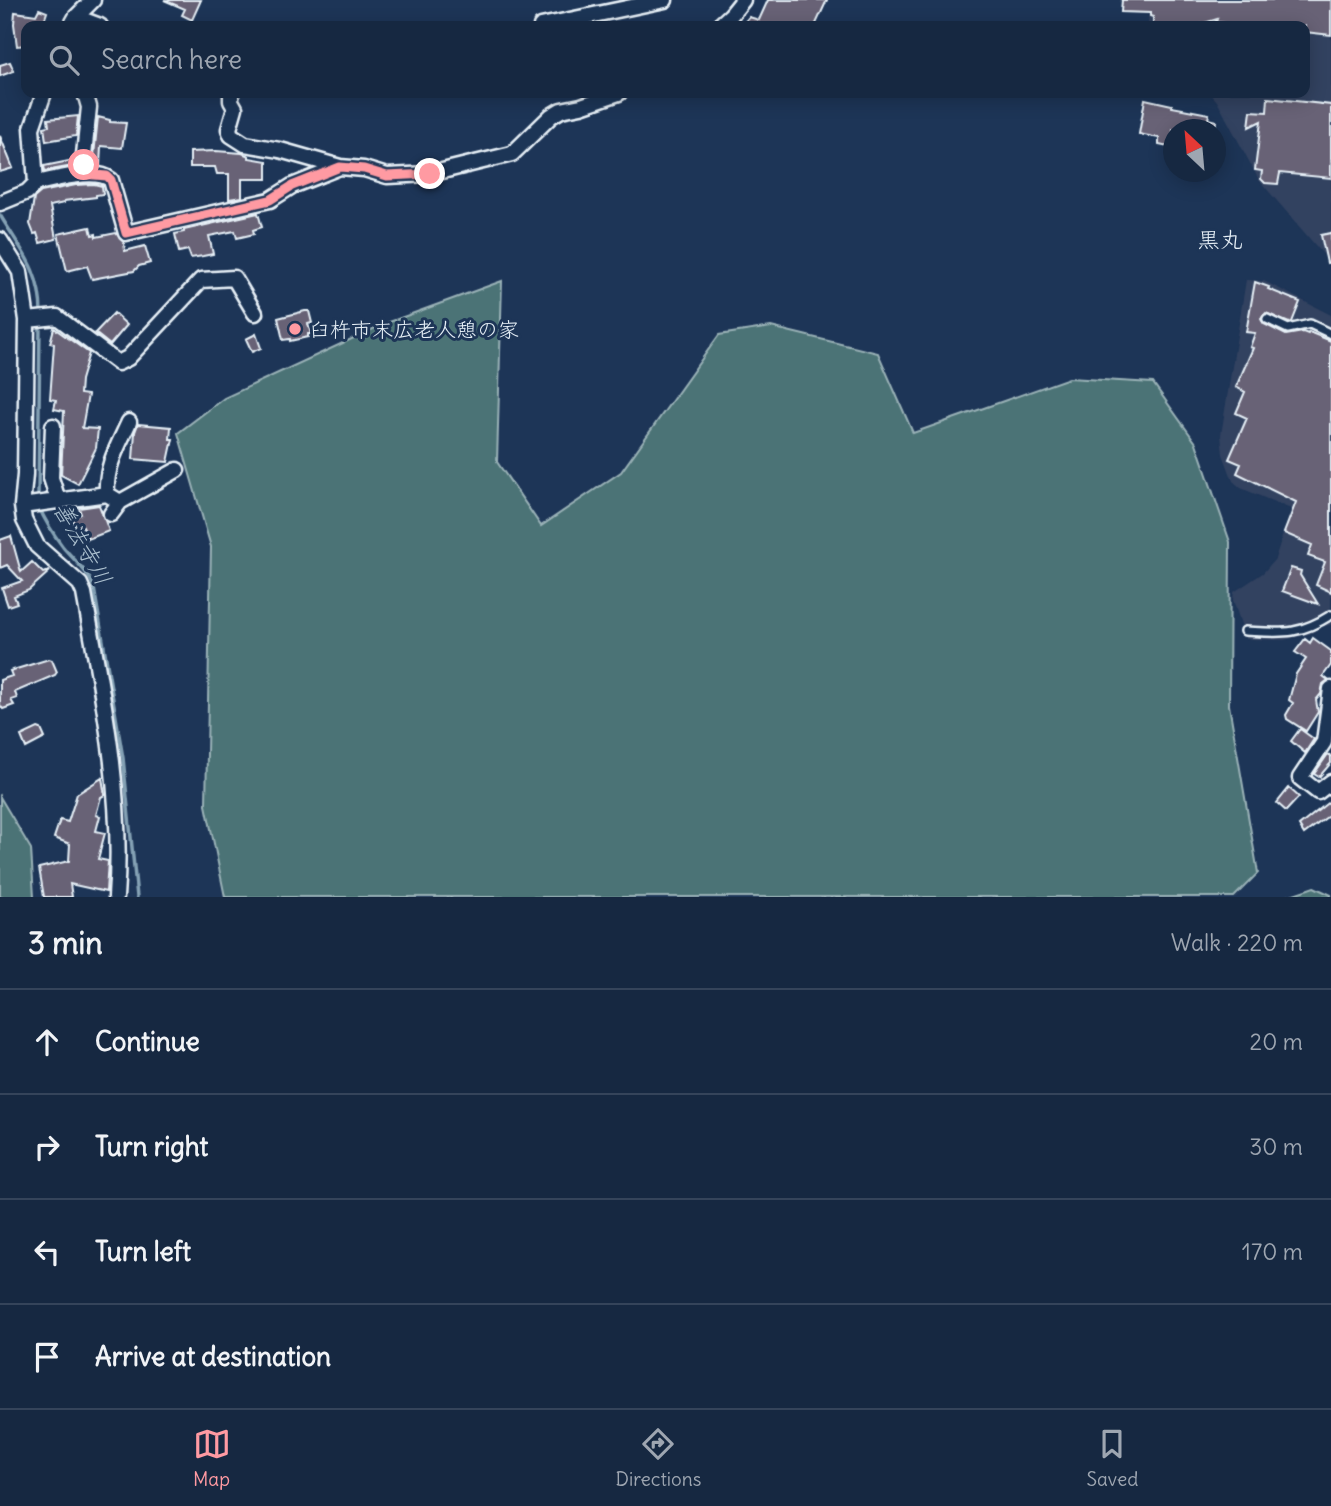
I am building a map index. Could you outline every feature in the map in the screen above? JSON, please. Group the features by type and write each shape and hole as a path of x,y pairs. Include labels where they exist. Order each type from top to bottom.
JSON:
{"street":[{"path":"75,21 93,0"},
{"path":"565,21 665,0"},
{"path":"724,21 743,0"},
{"path":"36,183 32,128 42,98"},
{"path":"82,174 89,107 86,98"},
{"path":"229,98 235,108 229,129 231,135 245,145 280,150 340,167 364,169 387,176 430,174 512,154 551,116 561,110 604,98"},
{"path":"3,201 27,192 36,183 82,174 107,176 111,180 126,233 270,200 292,186 340,167"},
{"path":"0,240 20,272 29,319 24,520 37,546 80,583 84,593 119,817 116,897"},
{"path":"29,319 57,317 118,363 128,358 201,280 234,278 255,313"},
{"path":"111,514 114,498 106,478 129,422"},
{"path":"53,426 51,478 55,500"},
{"path":"25,506 55,500 114,498 177,470"},
{"path":"1331,689 1327,745 1300,778 1318,792 1331,782"}],"lane":[{"path":"1267,319 1288,329 1310,324 1331,334"},
{"path":"1245,631 1283,633 1310,628 1331,615"}],"shaded area":[{"path":"1149,0 1331,0 1331,261 1259,180 1214,98 1310,98 1310,21 1148,21"},
{"path":"1246,280 1264,281 1331,315 1331,625 1284,640 1246,639 1233,600 1234,592 1263,573 1275,559 1291,509 1241,488 1233,481 1223,454 1221,435"}],"green space":[{"path":"502,281 497,462 541,526 621,472 719,335 771,327 878,353 913,433 1069,378 1153,383 1196,443 1230,542 1229,705 1258,873 1234,897 225,897 206,805 211,547 178,433 224,398 384,324"},
{"path":"0,797 31,849 34,897 0,897"},
{"path":"1314,887 1331,897 1285,897"}],"building":[{"path":"164,0 201,0 192,20 182,15 185,9"},
{"path":"768,0 827,0 817,21 745,21 749,17 759,20"},
{"path":"1122,0 1331,0 1331,35 1310,33 1310,21 1153,21 1150,13 1121,12"},
{"path":"39,9 47,12 45,21 21,21 21,46 17,46 15,12 36,15"},
{"path":"10,62 14,71 0,76 0,65"},
{"path":"1268,98 1331,105 1331,178 1280,173 1278,184 1265,183 1261,179 1262,171 1255,170 1261,121 1249,127 1251,111 1267,112"},
{"path":"1145,99 1209,114 1208,119 1163,119 1163,146 1159,145 1159,138 1139,134"},
{"path":"78,116 76,136 46,141 44,127 49,126 48,119"},
{"path":"98,117 110,122 126,123 122,148 101,146 100,166 93,165"},
{"path":"0,136 13,168 0,172"},
{"path":"190,152 242,153 249,158 267,161 267,179 242,179 242,197 229,199 229,174 217,174 215,167 190,167"},
{"path":"74,160 73,166 45,171 44,166"},
{"path":"94,184 102,186 103,194 50,206 56,239 40,243 30,224 34,198 41,192"},
{"path":"258,213 262,227 253,230 254,234 237,238 235,231 209,236 213,254 191,258 188,250 179,252 175,234"},
{"path":"90,227 92,235 96,234 96,237 116,233 124,243 125,251 145,246 150,263 139,266 134,271 92,279 87,266 67,271 58,234"},
{"path":"1331,233 1331,262 1327,263 1321,235"},
{"path":"1255,282 1300,302 1292,322 1266,313 1261,319 1264,324 1286,335 1309,332 1331,341 1331,592 1316,585 1325,562 1308,556 1312,545 1284,533 1296,502 1237,473 1241,464 1229,459 1247,418 1236,413 1245,392 1236,387 1253,348 1250,347 1255,333 1246,332"},
{"name":"臼杵市末広老人憩の家","path":"309,311 312,323 308,324 311,334 290,341 283,340 278,318"},
{"path":"114,313 127,325 110,345 95,333"},
{"path":"54,328 89,353 81,380 80,394 88,395 82,428 98,429 96,448 78,484 61,475 64,411 54,409 56,400 50,399 54,344 50,343"},
{"path":"256,334 261,348 252,352 246,339"},
{"path":"138,424 171,427 170,439 173,439 168,462 133,459"},
{"path":"99,505 109,531 88,539 83,527 76,530 72,518 81,514 79,508"},
{"path":"11,536 21,572 32,562 43,573 50,571 29,590 14,596 17,603 8,606 2,588 22,581 7,565 0,568 0,540"},
{"path":"1291,568 1301,571 1300,575 1318,604 1282,591"},
{"path":"1313,638 1331,651 1331,665 1323,676 1328,680 1323,684 1321,694 1316,700 1318,712 1306,731 1287,719 1286,715 1293,703 1289,700 1296,674 1306,659 1295,652 1305,639 1310,643"},
{"path":"49,659 57,672 55,675 15,692 17,698 11,700 14,705 3,709 0,705 0,680 12,676 10,671"},
{"path":"38,728 45,738 26,748 21,736"},
{"path":"1300,729 1314,739 1305,753 1291,741"},
{"path":"1328,754 1331,756 1331,763 1319,777 1314,774"},
{"path":"102,778 105,795 101,797 96,815 100,816 96,831 105,833 98,859 108,861 106,892 70,884 72,897 44,897 39,868 69,861 70,844 54,838 60,820 68,822 77,794"},
{"path":"1289,788 1299,797 1286,811 1277,803"},
{"path":"1331,800 1331,814 1304,834 1299,826"}],"waterway":[{"name":"善法寺川","path":"0,215 34,273 41,314"},
{"name":"善法寺川","path":"38,499 40,322"},
{"name":"善法寺川","path":"39,507 56,538 85,571 94,588 123,758 137,897"}],"place":[{"name":"臼杵市末広老人憩の家","path":"295,329"}],"district":[{"name":"黒丸","path":"1220,239"}],"route":[{"path":"84,165 82,174 107,176 111,180 126,233 270,200 292,186 340,167 364,169 387,176 430,174"}]}
